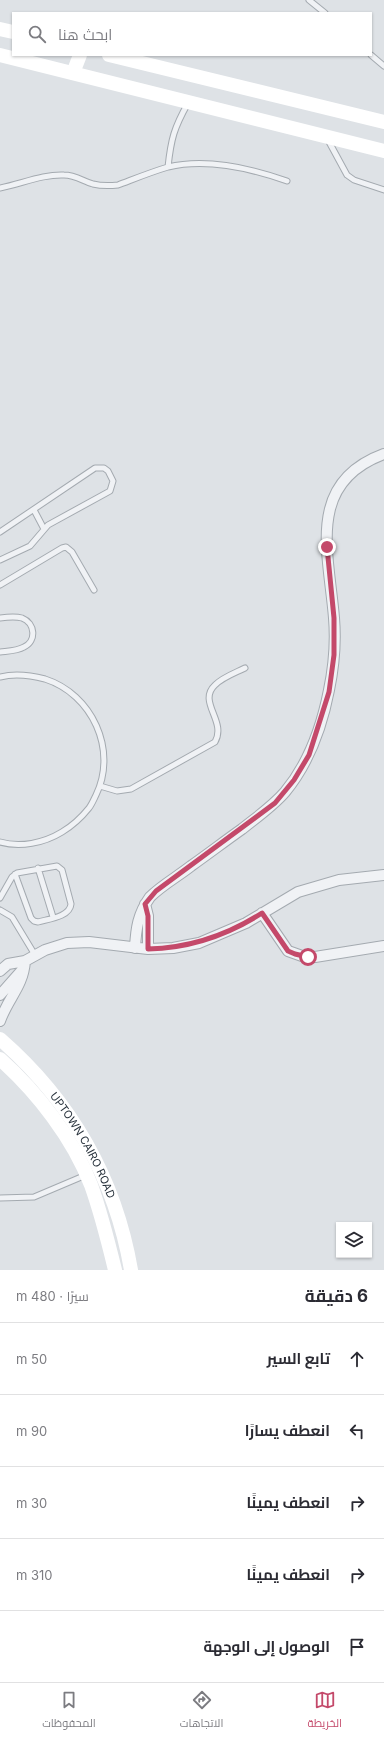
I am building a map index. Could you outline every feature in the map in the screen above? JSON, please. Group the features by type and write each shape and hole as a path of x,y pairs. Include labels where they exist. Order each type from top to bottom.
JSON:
{"street":[{"path":"0,29 12,32"},
{"path":"0,55 327,138 384,151"},
{"path":"73,73 80,56"},
{"path":"113,56 384,122"},
{"path":"135,948 136,925 145,904 156,891 264,812 285,792 302,768 314,742 324,710 333,667 334,618 326,537 330,507 338,489 351,474 367,462 384,454"},
{"path":"0,971 14,962 25,961 34,955 56,946 78,942 101,943 148,949 173,948 199,943 240,926 298,892 311,887 339,880 384,876"},
{"path":"145,904 148,916 148,949"},
{"path":"262,913 288,951 302,956 315,957 384,946"},
{"path":"0,995 21,972 25,961"},
{"path":"0,1021 4,1010 21,982 25,961"},
{"name":"UPTOWN CAIRO ROAD","path":"0,1040 38,1077 83,1136 105,1178 115,1203 125,1236 131,1270"},
{"name":"UPTOWN CAIRO ROAD","path":"0,1059 36,1094 71,1145 86,1176 105,1226 115,1270"}],"lane":[{"path":"309,0 324,12"},
{"path":"372,56 384,66"},
{"path":"168,167 176,124 188,102"},
{"path":"327,138 347,175 354,180 384,190"},
{"path":"0,188 63,175 80,178 94,184 110,186 118,185 168,167 202,165 235,167 270,175 287,181"},
{"path":"0,532 95,468 100,467 108,471 113,481 110,491 44,529 30,546 0,560"},
{"path":"34,510 44,529"},
{"path":"0,585 66,547 72,552 94,590"},
{"path":"0,618 12,617 24,619 28,622 33,631 31,642 27,646 17,650 0,652"},
{"path":"100,786 117,791 131,789 215,742 219,730 209,701 211,690 219,682 245,668"},
{"path":"0,677 9,675 33,675 55,682 78,698 93,718 102,741 104,765 100,786 90,807 74,825 54,837 31,844 7,844 0,842"},
{"path":"0,898 15,874 19,871 57,866 62,870 71,907 67,913 38,922 32,920 15,874"},
{"path":"38,868 53,917"},
{"path":"0,910 12,917 34,955"},
{"path":"0,1198 34,1197 86,1176"}],"route":[{"path":"308,957 288,951 262,913 246,923 212,939 186,946 148,949 148,912 145,904 156,891 275,803 294,780 309,755 329,692 334,655 334,618 327,547"}]}
